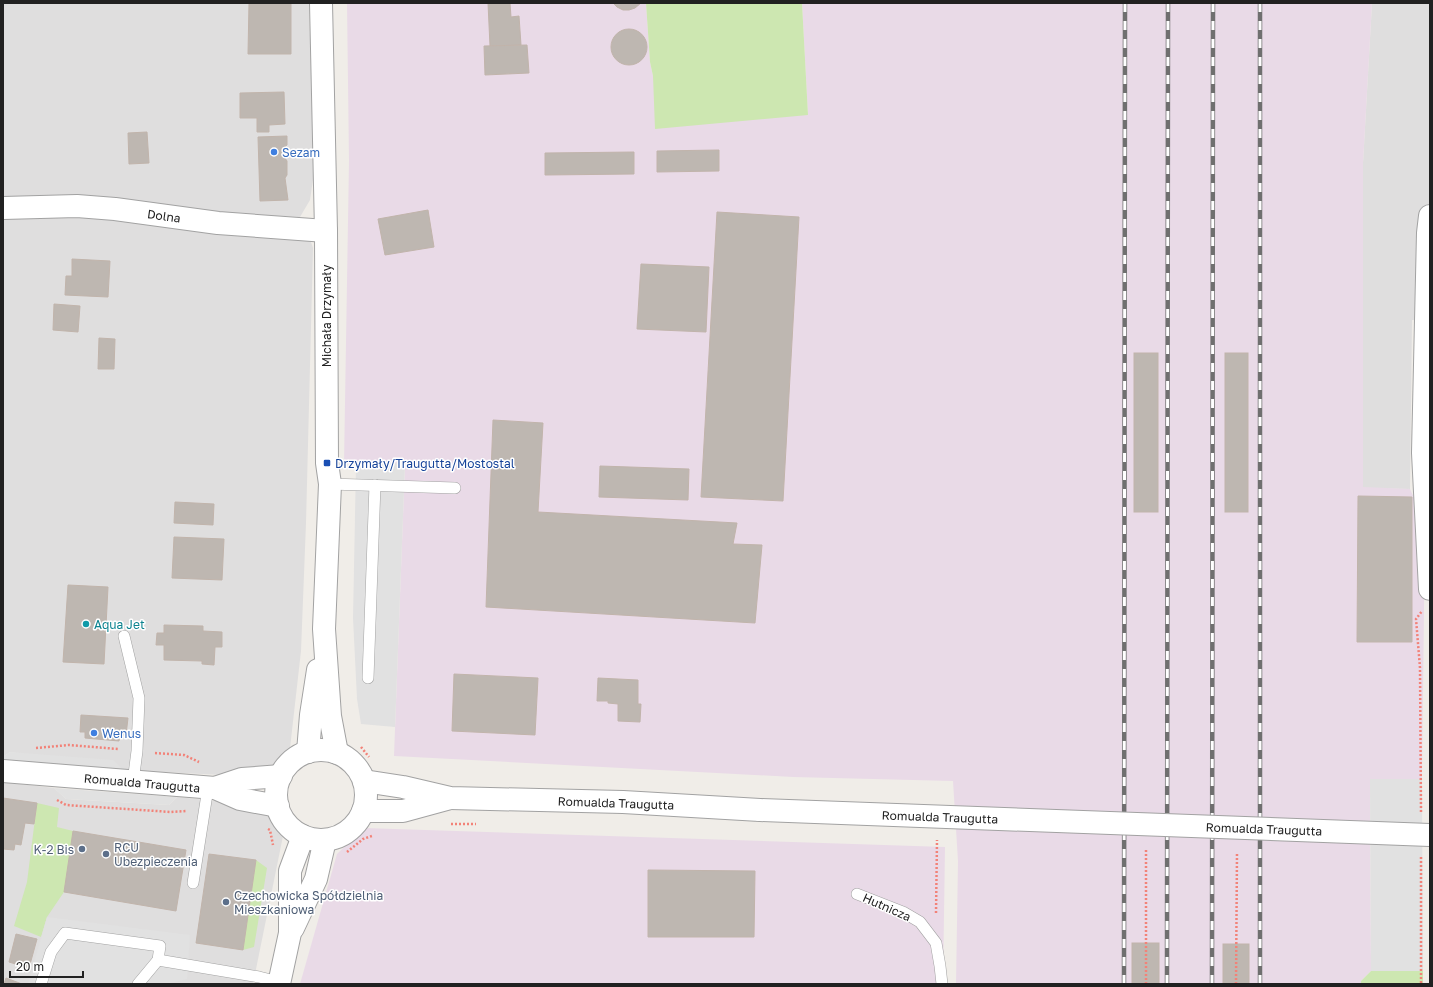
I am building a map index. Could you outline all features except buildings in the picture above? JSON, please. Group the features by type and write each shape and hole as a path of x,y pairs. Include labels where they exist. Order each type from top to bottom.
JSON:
{"street":[{"name":"Michała Drzymały","path":"321,3 326,231 328,464 330,484 324,629"},
{"name":"Dolna","path":"3,208 77,206 115,209 218,223 326,231"},
{"path":"1430,216 1428,233 1423,453 1430,588"},
{"path":"308,752 311,715 324,629"},
{"path":"324,629 330,716 337,753"},
{"path":"323,750 337,753 349,759 358,769 364,781 366,802 357,822 348,831 338,837 325,840 313,840 291,829 283,819 276,796 277,786 281,776 288,766 308,752 323,750"},
{"name":"Romualda Traugutta","path":"3,771 212,788 240,799 278,806"},
{"path":"212,788 242,779 281,776"},
{"path":"364,781 403,787 450,798"},
{"path":"363,811 403,811 450,798"},
{"name":"Romualda Traugutta","path":"450,798 623,802 1425,843"},
{"path":"279,983 290,932 290,871 303,836"},
{"path":"290,932 316,879 325,840"}],"lane":[{"path":"330,484 455,488"},
{"path":"368,678 375,485"},
{"path":"124,636 139,698 133,782"},
{"path":"193,882 212,788"},
{"name":"Hutnicza","path":"857,894 903,912 920,922 936,943 942,984"},
{"path":"41,984 50,952 65,933 160,946 158,960 138,984"},
{"path":"158,960 259,977 279,983"}],"path":[{"path":"1421,813 1420,668 1416,619 1423,609"},
{"path":"360,742 362,749 370,760"},
{"path":"447,824 479,824"},
{"path":"346,853 363,839 377,834"},
{"path":"936,943 937,836"},
{"path":"1421,984 1425,843"},
{"path":"1146,844 1146,984"},
{"path":"1236,847 1236,984"}],"shaded area":[{"path":"3,3 309,3 314,173 310,200 300,217 229,215 3,197"},
{"path":"347,3 646,3 650,62 653,76 808,115 802,3 1372,3 1363,163 1363,487 1410,489 1425,522 1422,779 1370,779 1371,971 1361,981 1361,984 956,984 958,861 953,781 793,777 394,756 405,464 344,464 349,161"},
{"path":"1372,3 1430,3 1430,321 1412,320 1410,489 1363,488 1363,163"},
{"path":"75,216 310,239 313,248 301,651 289,757 278,770 260,777 123,770 10,752 3,757 3,218"},
{"path":"405,463 395,727 361,724 357,699 353,618 356,464"},
{"path":"10,752 113,760 123,770 3,761 3,757"},
{"path":"1370,779 1422,779 1423,971 1371,971"},
{"path":"3,782 54,788 66,799 169,805 177,797 256,805 275,817 283,836 253,984 3,984"},
{"path":"54,788 177,797 169,805 66,799"},
{"path":"364,828 945,847 943,984 300,984 337,854"},
{"path":"47,917 190,935 187,979 166,984 28,984"}],"green space":[{"path":"646,3 802,3 808,115 655,129 653,76 650,62"},
{"path":"37,803 59,808 57,827 73,831 64,892 47,917 41,937 14,926 27,882"},
{"path":"256,860 267,868 254,947 243,950"},
{"path":"1371,971 1423,971 1423,984 1361,984 1361,981"}],"railway":[{"path":"1124,984 1125,3"},
{"path":"1167,984 1168,3"},
{"path":"1212,984 1213,3"},
{"path":"1260,3 1260,984"}],"place":[{"name":"Sezam","path":"274,152"},
{"name":"Drzymały/Traugutta/Mostostal","path":"327,463"},
{"name":"Aqua Jet","path":"86,624"},
{"name":"Wenus","path":"94,733"},
{"name":"K-2 Bis","path":"82,849"},
{"name":"RCU Ubezpieczenia","path":"106,854"},
{"name":"Czechowicka Spółdzielnia Mieszkaniowa","path":"226,902"}]}
